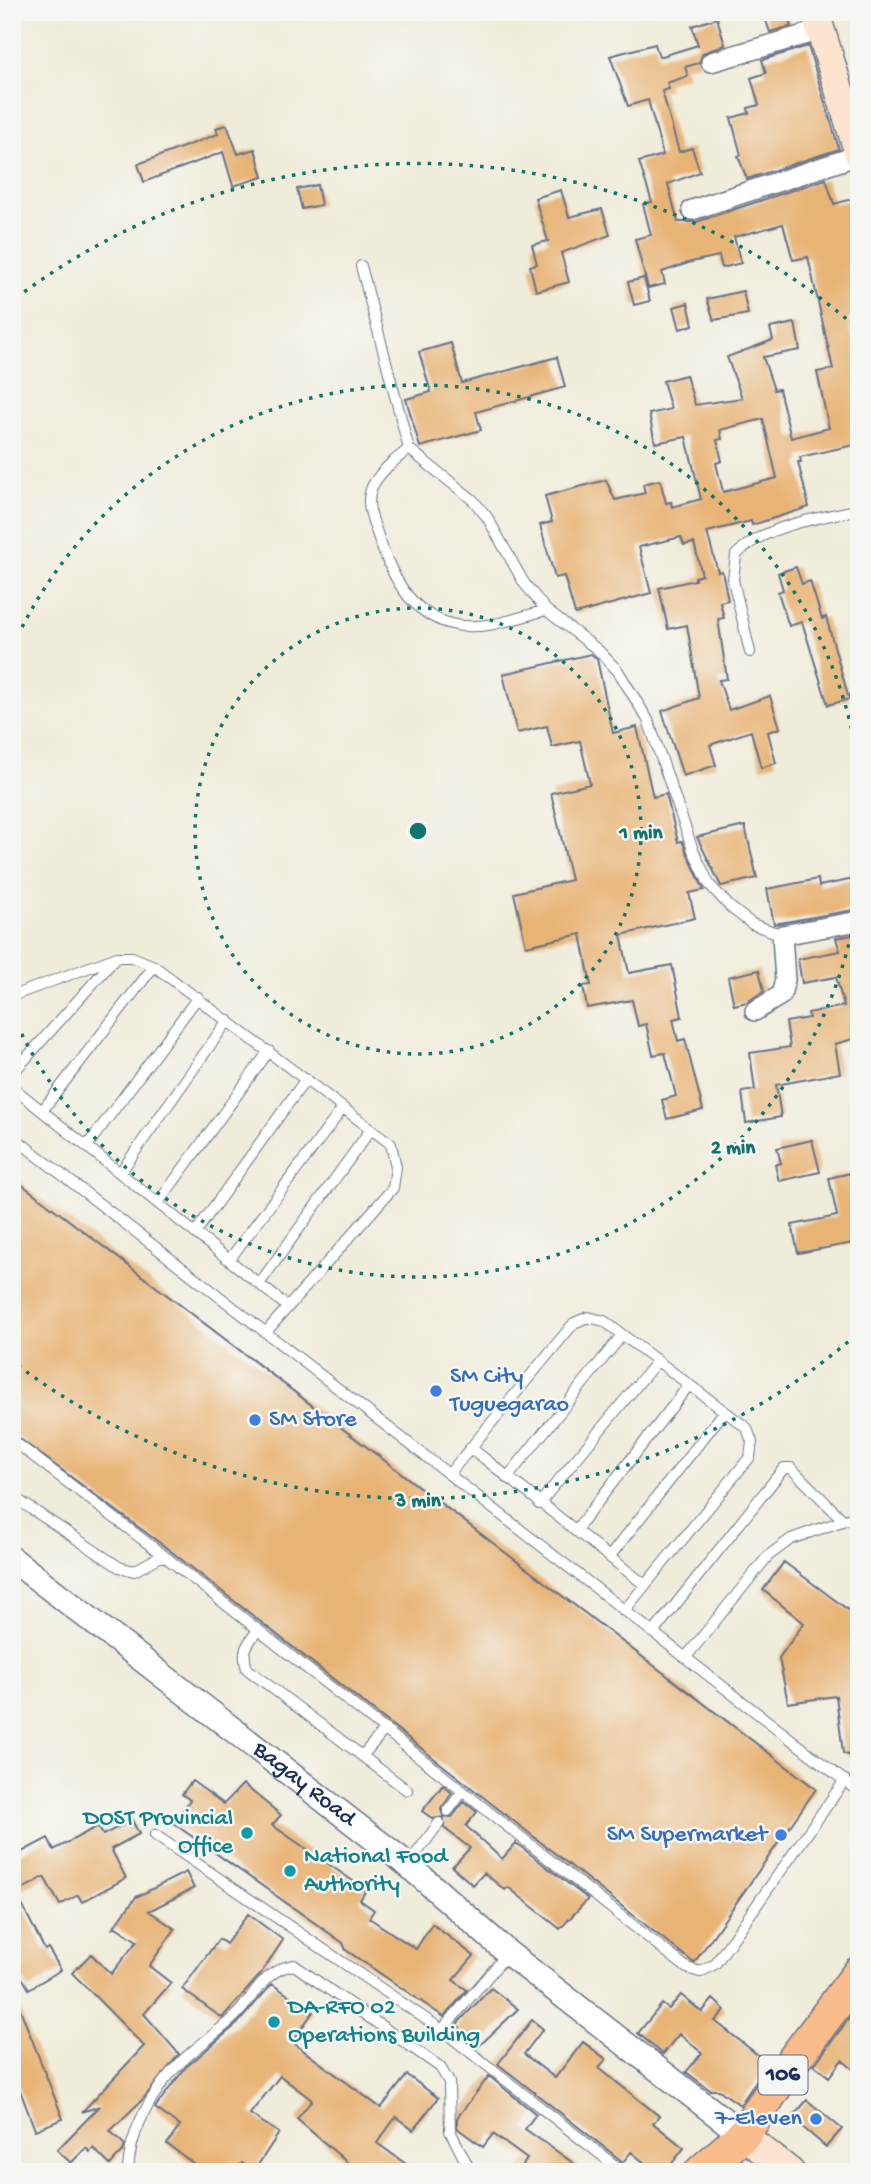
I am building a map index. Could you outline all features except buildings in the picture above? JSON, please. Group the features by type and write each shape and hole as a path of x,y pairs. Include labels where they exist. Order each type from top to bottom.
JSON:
{"highway":[{"name":"106","path":"709,2169 743,2135 859,1973"}],"main road":[{"path":"818,21 859,155"},
{"name":"Bagay Road","path":"743,2135 790,2172"}],"street":[{"path":"711,62 818,21"},
{"path":"692,210 859,155"},
{"path":"755,1011 781,995 785,981 782,935 859,920"},
{"name":"Bagay Road","path":"12,1559 408,1865 508,1953 743,2135"}],"lane":[{"path":"361,266 409,449 448,479 487,517 524,583 546,611 598,650 635,694 649,720 693,850 709,884 730,908 752,925 782,935"},
{"path":"409,449 384,469 371,489 369,509 389,568 403,591 421,609 452,624 482,626 546,611"},
{"path":"750,652 733,580 736,555 744,546 774,531 859,509"},
{"path":"12,1074 117,957"},
{"path":"12,996 117,957 131,957 154,966 198,997 391,1144 396,1167 393,1188 266,1332"},
{"path":"42,1111 154,966"},
{"path":"87,1146 198,997"},
{"path":"120,1173 228,1020"},
{"path":"158,1203 269,1051"},
{"path":"195,1233 306,1079"},
{"path":"12,1087 288,1307"},
{"path":"229,1260 343,1108"},
{"path":"259,1284 371,1129"},
{"path":"12,1136 859,1792"},
{"path":"449,1474 574,1324 588,1317 604,1321 747,1429 751,1442 750,1457 624,1611"},
{"path":"507,1478 622,1335"},
{"path":"539,1504 657,1361"},
{"path":"575,1531 689,1385"},
{"path":"610,1556 724,1412"},
{"path":"12,1440 258,1629 687,1968 699,1972 715,1964 845,1780"},
{"path":"471,1448 645,1585"},
{"path":"653,1633 784,1468 791,1468 842,1520"},
{"path":"12,1496 119,1567 134,1571 163,1555"},
{"path":"686,1657 768,1556 791,1539 859,1515"},
{"path":"258,1629 245,1646 243,1657 247,1669 407,1790"},
{"path":"363,1755 385,1729"},
{"path":"448,1811 463,1791"},
{"path":"408,1865 439,1824"},
{"path":"155,1835 442,2030 623,2172"},
{"path":"442,2030 508,1953"},
{"path":"128,2172 136,2130 149,2105 180,2063 239,2011 271,1973 294,1965 440,2067 449,2082 450,2131 471,2172"}],"place":[{"name":"SM City Tuguegarao","path":"436,1391"},
{"name":"SM Store","path":"255,1420"},
{"name":"DOST Provincial Office","path":"247,1833"},
{"name":"SM Supermarket","path":"781,1835"},
{"name":"National Food Authority","path":"290,1871"},
{"name":"DA-RFO 02 Operations Building","path":"274,2022"},
{"name":"7-Eleven","path":"816,2119"}]}
